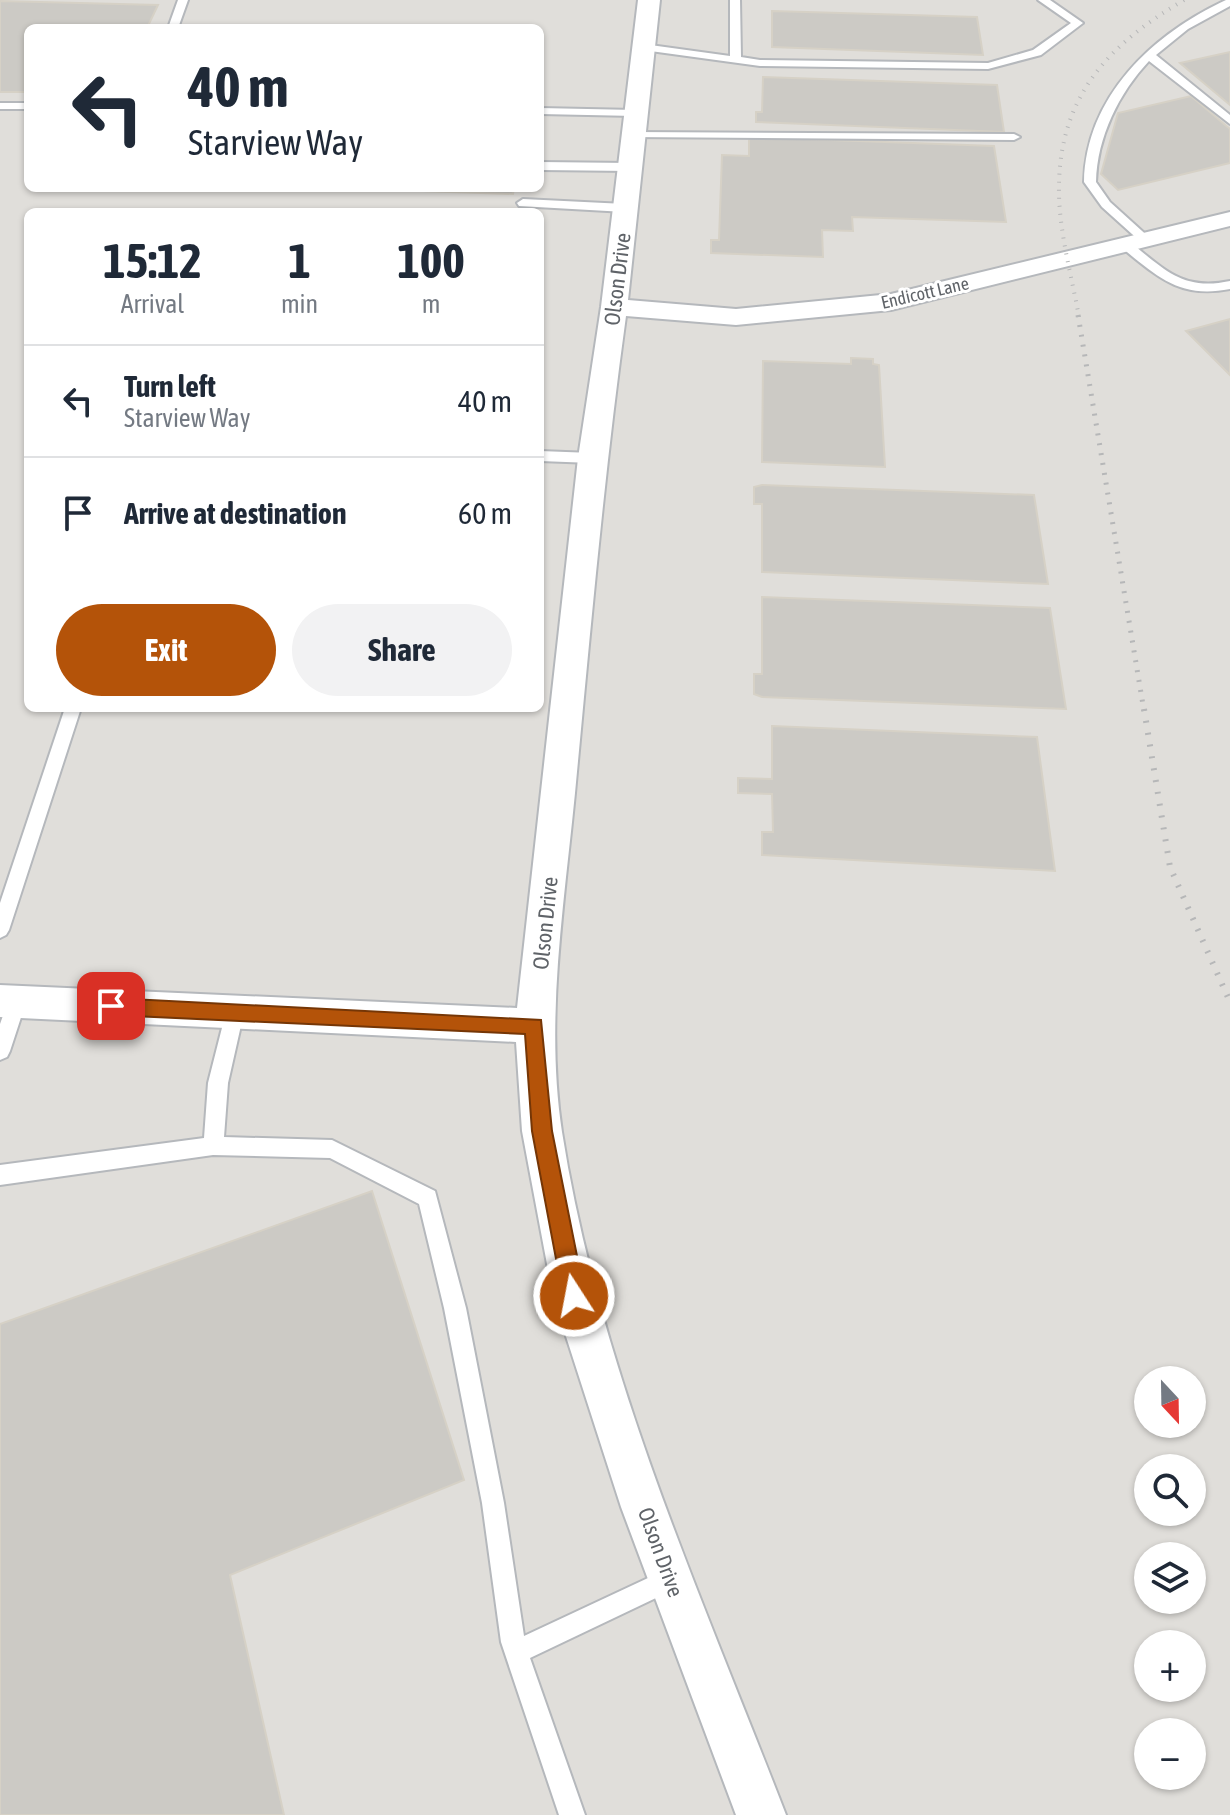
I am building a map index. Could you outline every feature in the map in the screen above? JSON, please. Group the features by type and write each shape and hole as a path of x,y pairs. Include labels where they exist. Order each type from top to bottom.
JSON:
{"street":[{"name":"Olson Drive","path":"649,0 614,307 592,458 534,1026 542,1131 574,1296 671,1579 761,1815"},
{"name":"Endicott Lane","path":"614,307 736,317 825,311 891,302 1230,219"},
{"path":"9,1001 534,1026"}],"lane":[{"path":"174,24 183,0"},
{"path":"735,0 736,60"},
{"path":"643,47 736,60 937,68 1019,62 1044,52 1078,23 1043,0"},
{"path":"1230,2 1195,17 1149,55 1116,93 1099,132 1090,183 1136,242 1177,285 1208,291 1230,285"},
{"path":"1214,9 1230,21"},
{"path":"1149,55 1230,121"},
{"path":"0,106 24,106"},
{"path":"544,112 633,138 1014,137"},
{"path":"544,165 633,138"},
{"path":"523,203 625,208"},
{"path":"544,456 592,458"},
{"path":"0,930 72,712"},
{"path":"0,1051 9,1001"},
{"path":"213,1146 218,1083 235,1012"},
{"path":"0,1175 213,1146 332,1149 428,1198 455,1308 487,1473 516,1652 572,1815"},
{"path":"516,1652 671,1579"}],"shaded area":[{"path":"0,0 1230,0 1230,1815 0,1815"}],"building":[{"path":"0,1 158,5 149,24 24,24 24,92 0,92"},
{"path":"772,11 977,17 983,55 772,47"},
{"path":"1230,52 1230,105 1180,63"},
{"path":"763,77 997,85 1004,132 756,122 756,112 762,112"},
{"path":"1191,96 1230,129 1230,163 1118,190 1101,174 1118,113"},
{"path":"749,137 994,146 1006,222 852,217 853,231 822,230 823,257 711,253 711,240 719,240 722,155 749,156"},
{"path":"452,192 513,192 513,194"},
{"path":"1230,319 1230,375 1186,331"},
{"path":"851,358 873,359 873,364 879,365 885,467 762,462 763,361 851,364"},
{"path":"754,487 1034,495 1048,584 762,572 762,504 754,504"},
{"path":"762,597 1050,608 1066,709 762,697 754,694 754,674 762,674"},
{"path":"772,726 1037,737 1055,871 762,855 762,832 773,832 772,794 738,793 738,778 772,779"},
{"path":"372,1191 464,1480 230,1575 284,1815 0,1815 0,1324"}],"railway":[{"path":"1079,317 1064,241 1059,195 1067,130 1077,103 1110,57 1131,36 1184,0"},
{"path":"1078,315 1144,711"},
{"path":"1144,709 1170,867 1230,1002"}],"route":[{"path":"111,1006 534,1026 542,1131 574,1296"}]}
